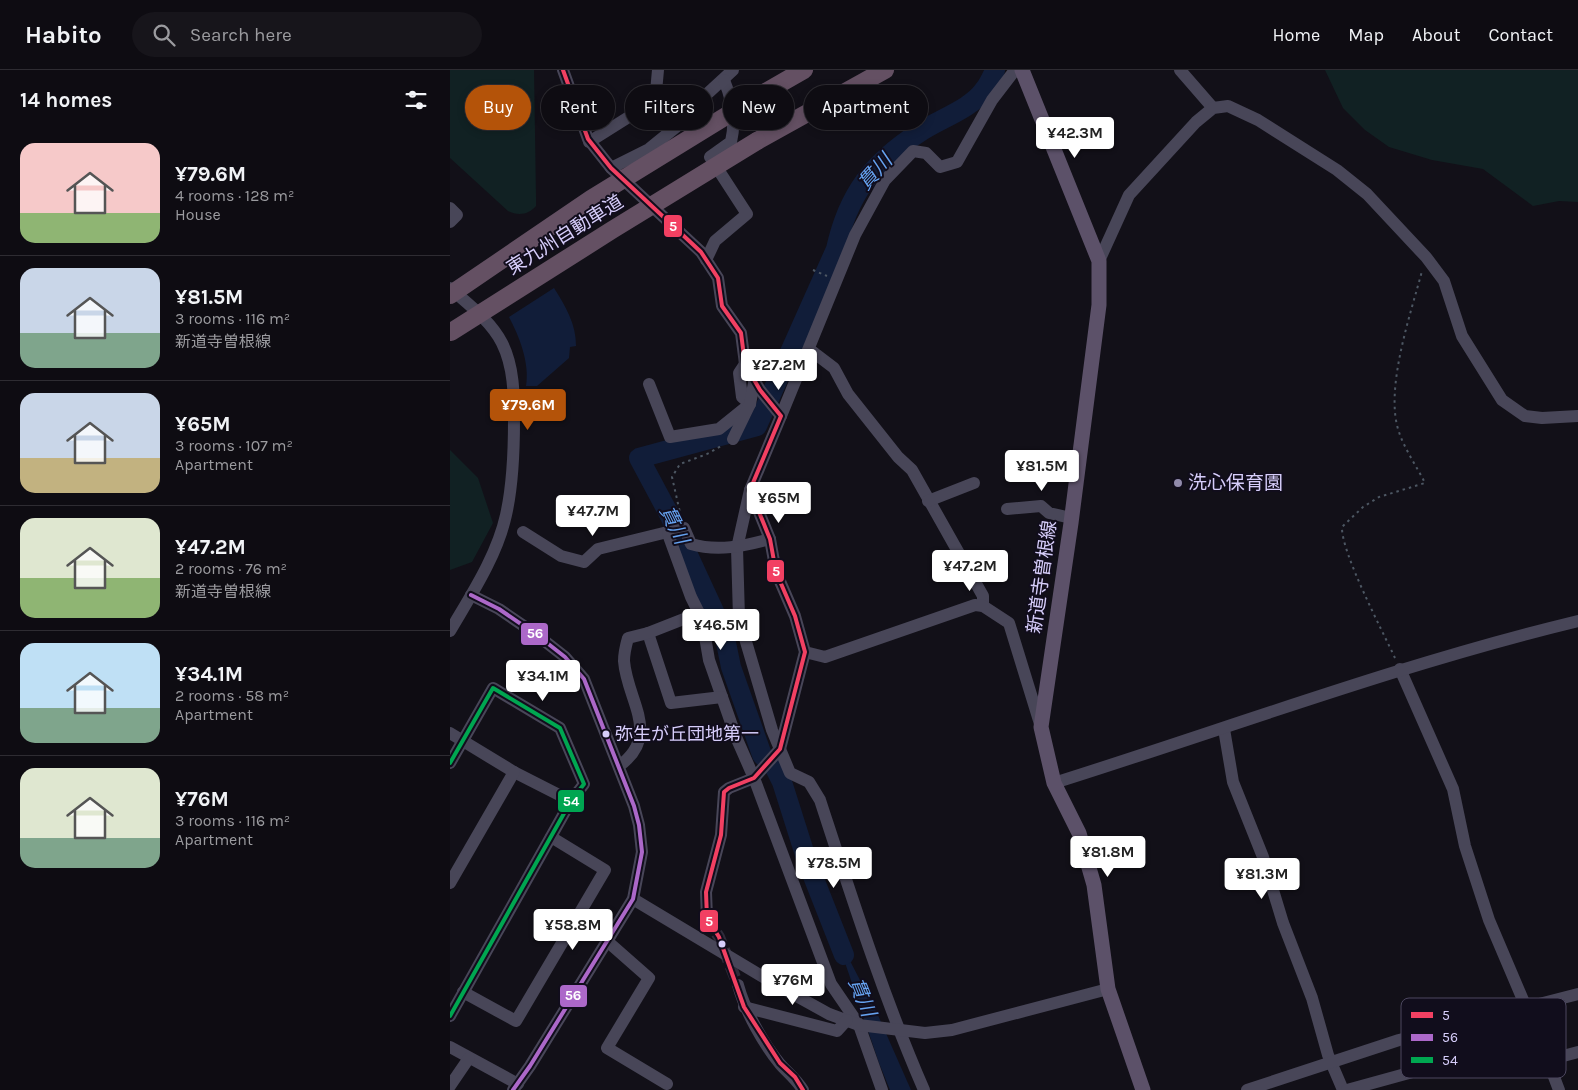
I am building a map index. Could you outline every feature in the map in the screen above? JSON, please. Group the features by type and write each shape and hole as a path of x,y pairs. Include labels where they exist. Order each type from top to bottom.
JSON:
{"highway":[{"name":"東九州自動車道","path":"450,295 591,199 804,70"},
{"name":"東九州自動車道","path":"451,333 612,230 757,142 885,70"}],"main road":[{"name":"新道寺曽根線","path":"1022,70 1099,261 1098,305 1071,518 1041,727 1054,783 1079,833 1094,885 1108,989 1143,1090"}],"street":[{"path":"564,70 590,142 611,168 675,225 706,260 718,278 722,306 741,333 745,364 779,413"},
{"path":"590,142 643,108 656,92 658,70"},
{"path":"611,168 649,150 692,114 707,94 733,70"},
{"path":"924,1090 866,944 820,800 809,782 790,774 777,751 738,618 735,548 750,490 779,413 809,349 855,236 885,180 913,151 926,153 940,168 957,162 992,100 1016,70"},
{"path":"1180,70 1213,108"},
{"path":"706,260 715,241 747,214 710,157 731,142 734,129 729,93 724,80"},
{"path":"1099,261 1129,195 1189,129 1213,108 1228,106 1235,108 1337,170 1367,194 1426,257 1444,281 1458,328 1502,400 1525,416 1542,418 1578,416"},
{"path":"450,208 457,214 450,222"},
{"path":"450,288 490,325 501,341 513,374 514,438 511,483 506,516 495,546 471,595 450,631"},
{"path":"809,349 834,368 848,394 898,456 912,470 983,596 983,606"},
{"path":"745,364 738,373 742,396 750,404"},
{"path":"649,384 670,437 719,429 750,404"},
{"path":"733,439 758,384"},
{"path":"928,501 974,483"},
{"path":"707,918 706,892 721,835 724,792 756,776 777,751 805,652 795,616 776,572 770,540 750,490"},
{"path":"1007,509 1042,506 1049,513 1071,518"},
{"path":"676,531 691,544 700,547 735,548 770,540"},
{"path":"522,532 561,556 584,562 598,550 676,531"},
{"path":"676,531 691,597 702,619 709,660 736,738 756,776 831,984 859,1025 882,1090"},
{"path":"450,1047 515,1087 633,898 642,852 639,825 619,766 591,692 584,679 565,657 499,609 471,595"},
{"path":"805,652 825,657 975,605 983,606 1008,623 1041,727"},
{"path":"619,766 629,759 639,744 641,723 624,660 628,638 648,633 699,613"},
{"path":"1054,783 1224,729 1400,669 1487,643 1578,621"},
{"path":"648,633 671,703 722,697"},
{"path":"1400,669 1453,789 1465,846 1489,920 1525,998"},
{"path":"450,764 493,688 560,728 584,784 571,801 450,1016"},
{"path":"1224,729 1233,782 1263,857 1283,923 1312,998 1328,1055 1342,1090"},
{"path":"450,733 514,772 571,801"},
{"path":"450,883 514,772"},
{"path":"463,992 516,1021 605,870 552,837"},
{"path":"633,898 773,984 828,1014 859,1025 925,1033 952,1030 1108,989"},
{"path":"607,941 649,978 607,1048 666,1084"},
{"path":"738,985 744,1007 780,1063 795,1076 803,1090"},
{"path":"1563,998 1578,994"},
{"path":"744,1007 837,1032 847,1020"},
{"path":"1247,1090 1401,1039"},
{"path":"450,1086 469,1058"},
{"path":"1346,1090 1401,1075"}],"path":[{"path":"1400,669 1349,555 1342,537 1342,527 1363,507 1380,497 1425,483 1399,432 1395,412 1399,363 1410,311 1426,257"},
{"path":"813,270 828,276"},
{"path":"676,531 672,477 680,464 707,454 733,439"}],"shaded area":[{"path":"450,70 534,70 536,206 526,213 515,214 508,211 450,158"},
{"path":"1325,70 1578,70 1578,202 1559,201 1533,206 1483,169 1432,160 1389,147 1365,130 1343,108"},
{"path":"450,450 478,478 493,523 472,562 450,570"}],"water":[{"path":"554,288 572,323 576,346 570,347 569,358 537,386 526,386 525,359 520,341 509,317"},
{"path":"834,930 877,1013 911,1090 890,1090"}],"waterway":[{"name":"貫川","path":"844,955 807,861 782,782 775,768 762,755 731,667 724,633 670,516 639,458 757,426 836,249 841,229 855,196 865,181 903,143 971,103 987,85 995,70"}],"tunnel":[{"path":"707,918 719,937 738,985"}],"transit line":[{"name":"5","path":"563,70 588,139 611,168 701,252 718,278 722,306 741,333 745,364 760,390 781,416 750,490 770,539 776,572 795,616 805,652 780,749 754,778 729,788 724,792 721,835 706,892 707,918 719,937 744,1007 780,1063 795,1077 803,1090"},
{"name":"56","path":"471,595 499,609 537,635 565,657 584,679 634,806 639,825 642,852 633,899 530,1066 513,1090"},
{"name":"54","path":"450,763 493,688 560,728 584,784 571,801 450,1016"}],"place":[{"name":"洗心保育園","path":"1178,483"},
{"name":"弥生が丘団地第一","path":"606,734"}]}
